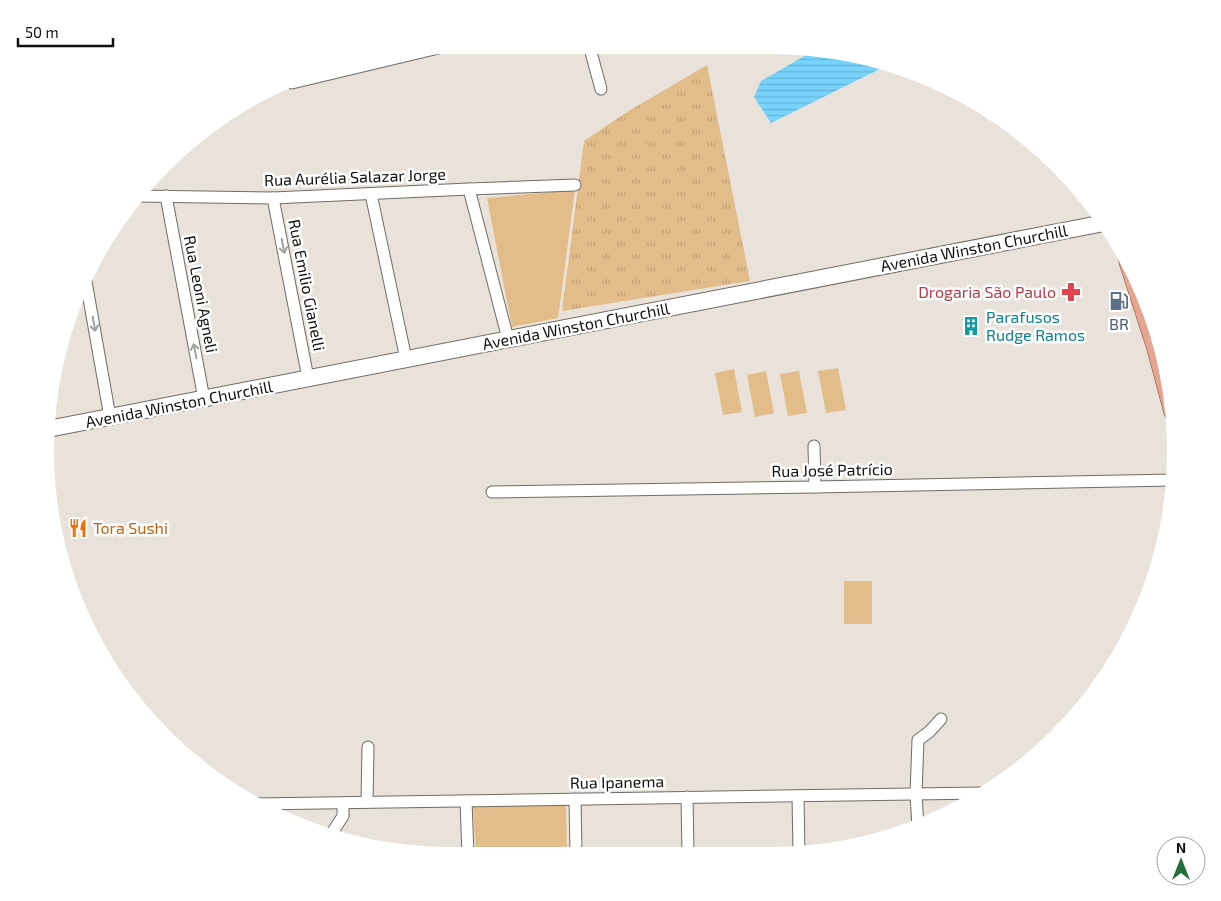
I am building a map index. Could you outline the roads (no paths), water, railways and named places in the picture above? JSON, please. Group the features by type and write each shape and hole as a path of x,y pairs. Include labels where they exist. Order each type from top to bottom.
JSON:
{"main road":[{"name":"Avenida Winston Churchill","path":"55,428 1096,225"}],"street":[{"path":"591,54 601,89"},
{"path":"319,77 402,57"},
{"name":"Rua Aurélia Salazar Jorge","path":"146,196 273,198 575,185"},
{"path":"469,189 508,339"},
{"path":"371,194 406,359"},
{"name":"Rua Leoni Agneli","path":"166,196 204,399"},
{"name":"Rua Emilio Gianelli","path":"273,198 308,378"},
{"path":"88,291 110,417"},
{"path":"814,446 815,487"},
{"name":"Rua José Patrício","path":"492,492 1166,480"},
{"path":"917,819 916,794 918,740 929,732 941,719"},
{"path":"367,802 368,747"},
{"name":"Rua Ipanema","path":"271,804 970,793"},
{"path":"798,796 799,846"},
{"path":"687,797 688,847"},
{"path":"575,799 576,847"},
{"path":"466,801 468,847"},
{"path":"334,830 343,816 343,803"}],"water":[{"path":"805,56 848,61 880,69 771,123 754,97 761,81"}],"place":[{"name":"Drogaria São Paulo","path":"1071,292"},
{"name":"BR","path":"1119,301"},
{"name":"Parafusos Rudge Ramos","path":"971,326"},
{"name":"Tora Sushi","path":"78,528"}]}
